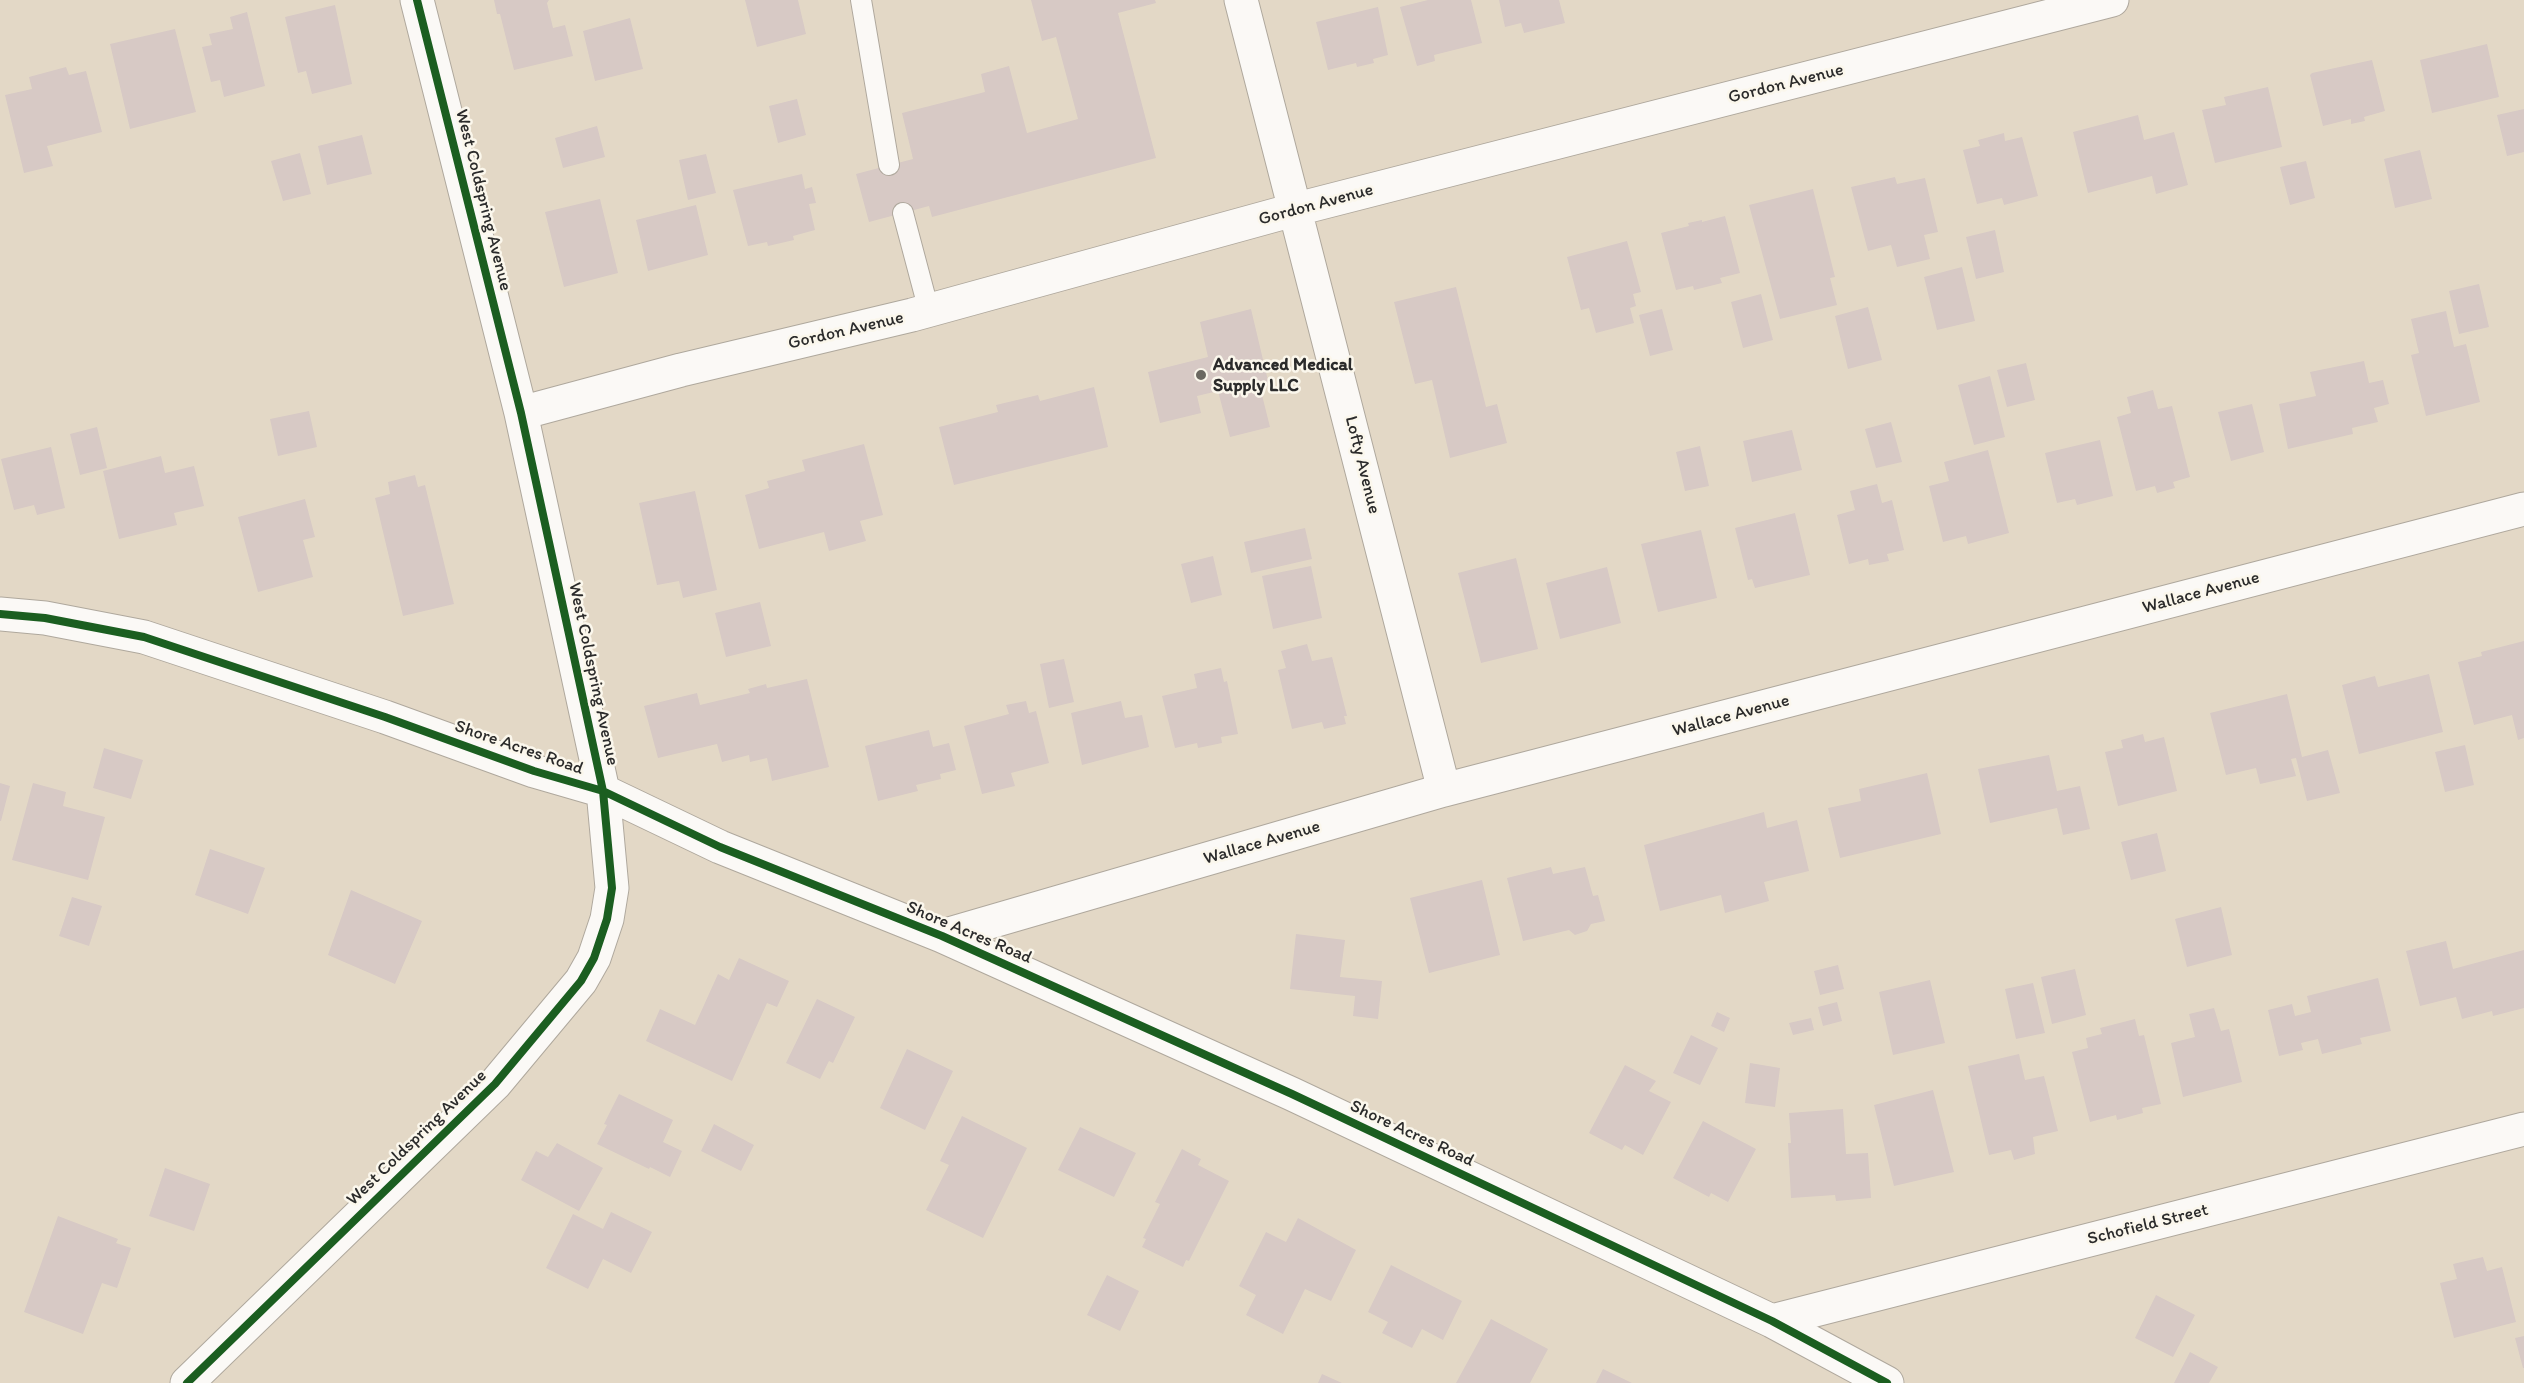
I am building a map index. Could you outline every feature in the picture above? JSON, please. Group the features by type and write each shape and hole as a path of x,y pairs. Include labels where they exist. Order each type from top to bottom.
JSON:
{"street":[{"name":"West Coldspring Avenue","path":"187,1383 495,1084 581,981 594,958 607,920 612,888 603,791 521,413 417,0"},
{"name":"Lofty Avenue","path":"1241,0 1297,209 1444,790"},
{"name":"Gordon Avenue","path":"521,413 681,370 929,311 1297,209 2112,0"},
{"name":"Wallace Avenue","path":"942,936 1444,790 2524,509"},
{"name":"Shore Acres Road","path":"0,614 45,618 144,636 385,717 534,771 603,791 720,848 942,936 1292,1094 1772,1321 1887,1383"},
{"name":"Schofield Street","path":"1772,1321 2524,1129"}],"lane":[{"path":"861,0 889,165"},
{"path":"903,213 929,311"}],"building":[{"path":"494,0 549,0 547,3 553,28 565,25 573,56 514,70 500,14 497,14"},
{"path":"745,0 798,0 806,34 757,47"},
{"path":"1031,0 1155,0 1156,3 1118,13 1156,158 932,217 929,206 869,222 856,174 913,159 902,113 985,92 981,74 1009,66 1027,133 1078,119 1056,37 1042,41"},
{"path":"1428,0 1471,0 1482,43 1434,55 1435,61 1417,66 1400,7"},
{"path":"1499,0 1559,0 1565,23 1524,33 1521,23 1505,27"},
{"path":"335,5 352,84 312,94 306,71 298,73 285,17"},
{"path":"1378,7 1388,55 1373,59 1374,63 1357,67 1356,63 1328,70 1316,22"},
{"path":"247,12 265,86 224,97 220,80 211,82 202,47 212,45 209,34 233,29 230,17"},
{"path":"630,18 643,69 595,81 583,31"},
{"path":"175,29 196,112 130,129 110,44"},
{"path":"2487,44 2499,97 2432,113 2420,60"},
{"path":"2372,60 2385,111 2364,117 2365,121 2351,124 2351,119 2323,126 2310,75"},
{"path":"66,67 69,75 86,71 102,132 47,146 53,166 24,173 5,95 32,89 29,77"},
{"path":"2268,87 2282,147 2215,163 2202,110 2226,105 2224,97"},
{"path":"797,99 806,135 778,143 769,106"},
{"path":"2524,109 2524,152 2507,156 2497,115"},
{"path":"2138,115 2144,140 2174,132 2188,185 2156,194 2152,176 2088,193 2073,132"},
{"path":"597,126 605,157 563,168 555,138"},
{"path":"2004,133 2005,141 2022,137 2038,196 2004,205 2002,198 1977,204 1963,150 1980,146 1978,140"},
{"path":"362,135 372,174 327,185 318,146"},
{"path":"2420,150 2432,199 2395,208 2384,159"},
{"path":"300,153 311,194 283,201 271,161"},
{"path":"706,154 716,193 688,200 679,160"},
{"path":"2306,161 2315,198 2290,205 2280,167"},
{"path":"802,174 805,189 812,187 816,203 809,204 815,230 793,236 794,240 768,246 767,242 748,246 733,190"},
{"path":"1895,177 1897,184 1925,178 1938,232 1924,235 1930,259 1897,267 1891,245 1868,251 1851,187"},
{"path":"1813,189 1835,277 1830,278 1837,305 1780,319 1749,205"},
{"path":"600,199 618,273 564,287 545,212"},
{"path":"696,205 708,255 648,271 636,220"},
{"path":"1725,216 1740,273 1720,278 1722,283 1694,290 1693,286 1676,290 1661,233 1689,226 1688,223"},
{"path":"1995,230 2004,272 1976,279 1966,237"},
{"path":"1627,241 1641,292 1633,294 1636,306 1630,308 1634,323 1596,333 1589,308 1581,310 1567,257"},
{"path":"1962,267 1975,321 1937,330 1924,277"},
{"path":"2479,284 2489,327 2459,334 2449,291"},
{"path":"1456,287 1486,407 1497,404 1507,443 1450,458 1432,380 1415,384 1394,302"},
{"path":"1761,294 1773,340 1743,348 1731,302"},
{"path":"1868,307 1882,360 1848,369 1835,316"},
{"path":"1251,309 1269,385 1260,387 1270,427 1230,437 1218,391 1197,396 1201,413 1160,423 1148,372 1208,357 1200,322"},
{"path":"1662,309 1673,350 1650,356 1639,315"},
{"path":"2446,311 2454,347 2466,344 2480,402 2426,416 2411,355 2419,353 2411,319"},
{"path":"2364,361 2369,383 2383,380 2389,404 2374,408 2378,422 2352,428 2353,434 2288,449 2279,404 2316,396 2310,372"},
{"path":"2026,363 2035,400 2007,407 1997,370"},
{"path":"1990,376 2005,437 1974,445 1958,385"},
{"path":"1094,387 1108,447 954,485 939,427 998,412 996,405 1038,395 1040,401"},
{"path":"2153,390 2158,409 2172,406 2190,477 2173,482 2175,488 2157,493 2155,486 2136,491 2117,417 2131,413 2127,397"},
{"path":"2252,404 2264,452 2231,461 2218,412"},
{"path":"309,411 317,447 278,456 270,419"},
{"path":"1891,422 1902,462 1876,468 1865,429"},
{"path":"97,427 107,468 80,475 70,434"},
{"path":"1792,430 1802,470 1752,482 1743,441"},
{"path":"2100,440 2113,496 2077,505 2075,499 2057,503 2045,453"},
{"path":"864,444 883,515 860,521 866,541 829,551 824,532 759,549 745,495 769,488 767,481 805,471 802,460"},
{"path":"1700,446 1709,486 1685,491 1676,452"},
{"path":"51,447 65,508 37,515 34,505 14,510 1,459"},
{"path":"1988,450 2009,533 1968,544 1966,536 1943,542 1929,486 1949,481 1944,462"},
{"path":"161,456 165,473 194,466 204,506 174,513 177,525 119,539 103,471"},
{"path":"415,475 418,487 425,485 454,604 403,616 375,498 390,494 388,482"},
{"path":"1877,484 1882,503 1892,500 1904,550 1887,554 1889,561 1869,565 1868,559 1849,564 1837,515 1855,510 1850,491"},
{"path":"695,491 717,590 683,598 679,581 657,585 639,503"},
{"path":"305,499 315,537 303,540 313,577 258,592 238,517"},
{"path":"1795,513 1810,575 1755,588 1752,579 1748,580 1735,528"},
{"path":"1305,528 1312,559 1251,573 1244,542"},
{"path":"1701,530 1717,598 1658,612 1641,544"},
{"path":"1213,556 1222,595 1191,603 1181,564"},
{"path":"1516,558 1538,649 1481,663 1458,573"},
{"path":"1311,566 1322,618 1273,629 1262,576"},
{"path":"1607,567 1621,623 1560,639 1546,583"},
{"path":"760,602 771,646 726,657 715,613"},
{"path":"2524,641 2524,738 2518,740 2512,715 2474,725 2458,662 2482,656 2481,652"},
{"path":"1307,644 1312,661 1332,657 1347,716 1344,716 1346,724 1324,729 1322,722 1292,729 1278,670 1286,668 1281,651"},
{"path":"1064,659 1074,702 1049,708 1040,664"},
{"path":"1221,668 1224,682 1227,681 1238,734 1221,737 1222,743 1198,748 1197,743 1175,748 1162,696 1197,688 1194,674"},
{"path":"2429,674 2443,732 2359,754 2342,685 2375,676 2378,687"},
{"path":"807,679 829,767 772,781 767,758 750,762 749,755 722,762 717,744 658,758 644,706 697,693 700,705 750,693 748,689 766,684 767,688"},
{"path":"2287,694 2302,757 2328,750 2340,793 2307,801 2296,758 2291,759 2296,776 2260,784 2256,768 2226,775 2210,713"},
{"path":"1026,701 1029,713 1036,711 1049,763 1011,773 1015,786 982,794 964,726 1009,714 1006,705"},
{"path":"1121,701 1125,718 1142,715 1149,747 1082,765 1071,713"},
{"path":"929,730 933,747 949,743 956,770 940,774 941,779 916,785 918,791 878,801 865,746"},
{"path":"2143,734 2145,742 2164,737 2177,791 2118,806 2105,752 2123,748 2121,740"},
{"path":"2465,745 2474,785 2445,792 2435,752"},
{"path":"104,748 143,760 131,799 93,788"},
{"path":"2049,755 2057,791 2080,786 2090,829 2063,835 2057,808 1990,823 1978,769"},
{"path":"1927,773 1941,834 1840,858 1828,808 1861,801 1859,789"},
{"path":"0,783 10,786 1,821 0,821"},
{"path":"33,783 66,792 63,806 105,817 88,880 12,860"},
{"path":"1764,812 1767,828 1797,820 1809,871 1764,882 1769,901 1725,913 1721,895 1660,911 1644,845"},
{"path":"2157,833 2166,871 2131,880 2121,842"},
{"path":"210,849 265,868 248,914 195,895"},
{"path":"1551,867 1553,874 1585,867 1593,896 1598,895 1605,921 1591,924 1587,931 1575,935 1569,930 1523,941 1507,878"},
{"path":"1482,880 1500,955 1429,973 1410,898"},
{"path":"351,890 422,921 395,984 328,955"},
{"path":"72,897 102,906 89,946 59,936"},
{"path":"2221,907 2232,955 2187,967 2175,919"},
{"path":"1296,934 1345,940 1340,977 1382,981 1378,1019 1353,1016 1355,996 1290,989"},
{"path":"2446,941 2453,969 2524,950 2524,1008 2493,1016 2492,1011 2462,1019 2456,997 2420,1006 2406,951"},
{"path":"739,958 789,981 777,1007 767,1003 732,1081 646,1041 660,1009 695,1025 718,974 729,980"},
{"path":"1838,965 1844,989 1820,995 1814,971"},
{"path":"2075,969 2086,1015 2052,1024 2041,977"},
{"path":"2378,978 2391,1031 2360,1038 2362,1044 2322,1054 2318,1039 2301,1043 2303,1050 2279,1056 2268,1010 2292,1004 2295,1016 2311,1012 2307,996"},
{"path":"1930,980 1945,1043 1893,1055 1879,992"},
{"path":"2033,983 2045,1033 2016,1039 2005,989"},
{"path":"817,999 855,1017 833,1063 829,1061 820,1079 786,1063"},
{"path":"1837,1002 1842,1021 1823,1026 1818,1007"},
{"path":"2214,1008 2221,1031 2229,1029 2242,1082 2183,1097 2171,1043 2195,1037 2189,1014"},
{"path":"1717,1012 1730,1018 1724,1032 1711,1026"},
{"path":"1811,1018 1814,1030 1793,1035 1789,1023"},
{"path":"2135,1019 2139,1036 2144,1035 2161,1104 2142,1108 2143,1113 2117,1120 2116,1115 2090,1122 2072,1052 2088,1048 2086,1038 2102,1034 2100,1028"},
{"path":"1691,1035 1718,1048 1700,1085 1673,1073"},
{"path":"907,1049 953,1071 925,1130 880,1108"},
{"path":"2019,1054 2025,1080 2044,1076 2058,1131 2033,1137 2035,1154 2014,1160 2011,1150 1989,1155 1968,1066"},
{"path":"1750,1063 1780,1068 1775,1107 1745,1103"},
{"path":"1625,1065 1656,1081 1649,1091 1671,1102 1643,1155 1625,1145 1622,1150 1589,1133"},
{"path":"1933,1090 1954,1172 1894,1186 1874,1105"},
{"path":"619,1094 673,1120 663,1142 682,1151 670,1177 597,1144"},
{"path":"1843,1109 1846,1154 1868,1153 1871,1198 1836,1201 1835,1195 1791,1198 1789,1113"},
{"path":"962,1116 1027,1148 983,1238 926,1210 949,1165 940,1161"},
{"path":"1703,1121 1756,1149 1728,1202 1711,1193 1709,1197 1673,1178"},
{"path":"714,1124 754,1145 741,1171 701,1151"},
{"path":"1080,1127 1136,1153 1114,1197 1058,1170"},
{"path":"557,1143 603,1168 579,1211 521,1180 536,1151 548,1157"},
{"path":"1182,1149 1201,1159 1198,1165 1229,1181 1189,1261 1186,1260 1183,1267 1142,1247 1146,1239 1143,1238 1160,1204 1155,1202"},
{"path":"165,1168 210,1184 194,1231 149,1216"},
{"path":"611,1212 652,1232 631,1273 603,1259 588,1289 546,1268 573,1214 603,1229"},
{"path":"58,1216 118,1239 116,1243 131,1248 117,1288 102,1283 83,1334 24,1312"},
{"path":"1298,1218 1356,1250 1331,1301 1305,1289 1283,1334 1246,1315 1256,1295 1239,1286 1266,1232 1286,1242"},
{"path":"2483,1257 2487,1271 2502,1267 2516,1322 2454,1338 2440,1283 2457,1279 2453,1264"},
{"path":"1391,1265 1462,1301 1443,1340 1422,1329 1412,1348 1382,1333 1388,1322 1368,1312"},
{"path":"1107,1275 1139,1291 1120,1331 1087,1315"},
{"path":"2156,1295 2195,1315 2173,1357 2135,1338"},
{"path":"1491,1319 1548,1349 1530,1383 1456,1383"},
{"path":"2524,1336 2524,1368 2523,1368 2515,1338"},
{"path":"2190,1352 2218,1367 2209,1383 2174,1383"},
{"path":"1603,1369 1632,1383 1596,1383"},
{"path":"1322,1374 1342,1383 1318,1383"}],"cycle path":[{"path":"187,1383 495,1084 581,981 594,958 607,919 612,888 603,791 521,413 417,0"},
{"path":"0,614 45,618 144,637 385,717 534,771 603,791 720,847 942,936 1292,1094 1772,1321 1887,1383"}],"place":[{"name":"Advanced Medical Supply LLC","path":"1201,375"}]}
